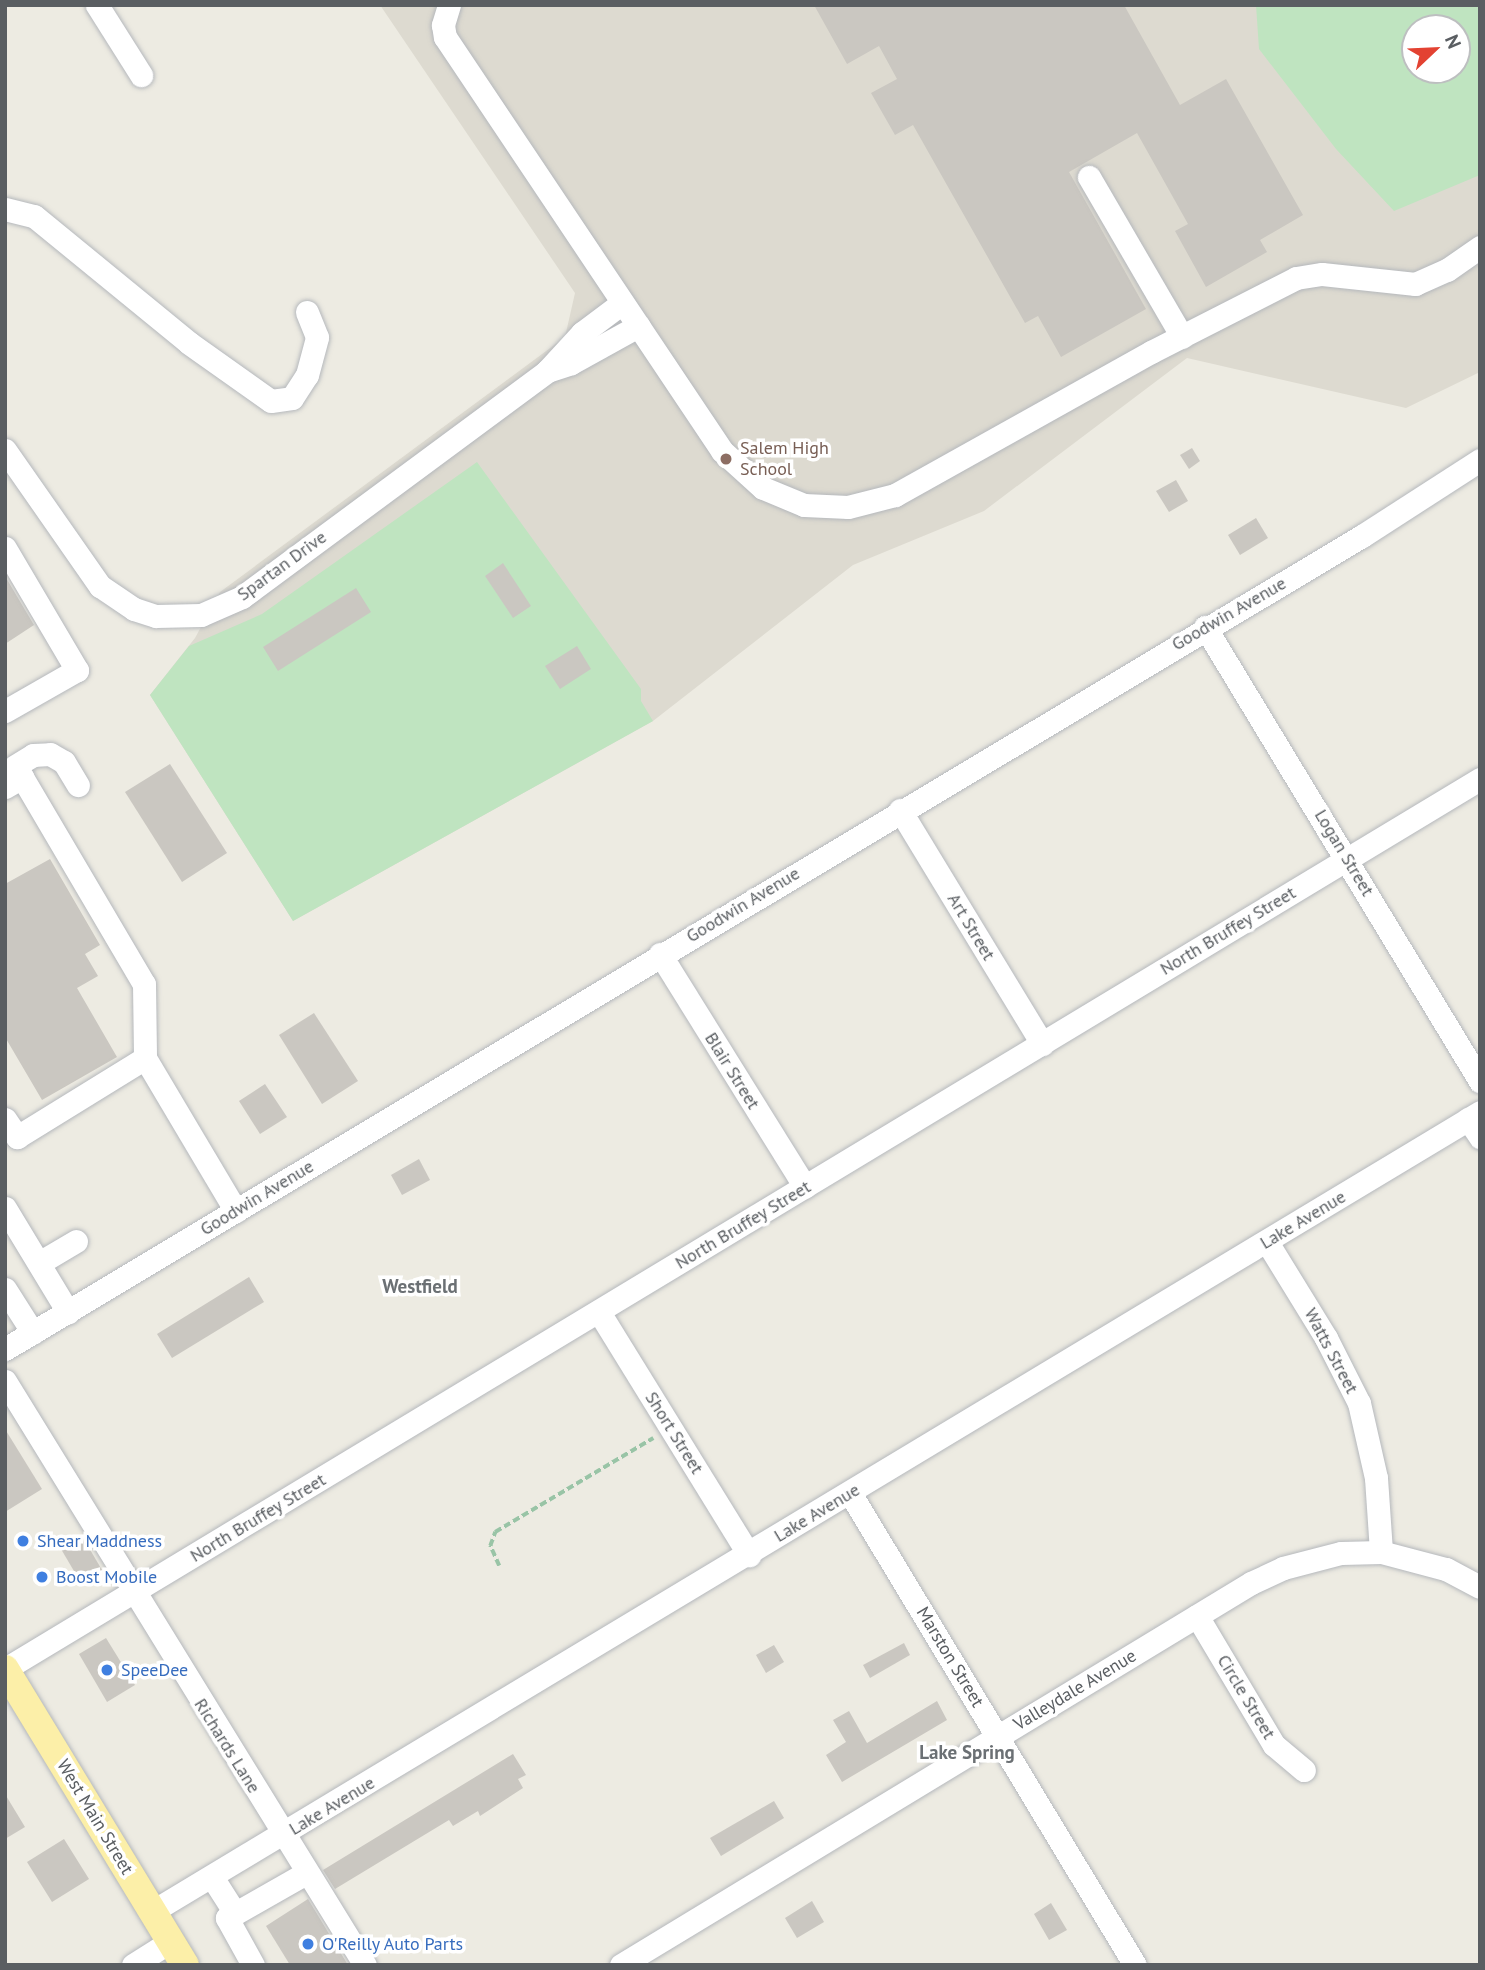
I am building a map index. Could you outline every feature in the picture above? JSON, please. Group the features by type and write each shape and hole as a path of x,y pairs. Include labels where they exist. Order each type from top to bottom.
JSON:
{"main road":[{"name":"West Main Street","path":"5,1669 178,1953"}],"street":[{"path":"97,5 141,75"},
{"path":"449,5 444,13 445,37 722,451 743,473 785,499 824,508 848,508 895,495 1182,337 1296,278 1322,274 1415,284 1447,270 1480,247"},
{"path":"1089,177 1182,337"},
{"path":"5,209 19,210 45,223 189,343 271,401 292,398 307,375 317,337 307,312"},
{"path":"547,371 582,333 622,303"},
{"path":"547,371 571,363 638,326"},
{"name":"Spartan Drive","path":"5,450 100,586 134,608 156,616 201,615 242,597 547,371"},
{"name":"Goodwin Avenue","path":"5,1349 1205,627 1362,536 1480,460"},
{"path":"5,548 77,670 5,710"},
{"name":"Logan Street","path":"1205,627 1348,859 1480,1081"},
{"path":"78,785 64,762 50,754 33,755 12,770 145,984 145,1058 236,1211"},
{"name":"North Bruffey Street","path":"5,1669 1480,779"},
{"name":"Art Street","path":"900,810 1042,1044"},
{"name":"Blair Street","path":"660,954 805,1187"},
{"path":"5,1119 17,1137 145,1058"},
{"name":"Lake Avenue","path":"153,1911 1267,1242 1476,1123"},
{"path":"5,1208 68,1312"},
{"path":"39,1263 76,1241"},
{"name":"Watts Street","path":"1267,1242 1326,1338 1359,1404 1376,1478 1381,1552"},
{"path":"5,1289 33,1333"},
{"name":"Short Street","path":"599,1312 749,1555"},
{"name":"Richards Lane","path":"5,1382 15,1420 134,1592 365,1965"},
{"name":"Marston Street","path":"850,1493 1135,1965"},
{"name":"Valleydale Avenue","path":"621,1965 1197,1616 1283,1568 1341,1553 1381,1552 1446,1569 1480,1587"},
{"name":"Circle Street","path":"1197,1616 1274,1745 1304,1770"},
{"path":"253,1965 227,1918 306,1873"},
{"path":"212,1877 236,1913"},
{"path":"133,1965 178,1953"}],"path":[{"path":"499,1566 490,1546 495,1532 670,1427"}],"shaded area":[{"name":"Salem High School","path":"380,5 1480,5 1480,372 1406,408 1187,358 984,511 853,565 653,721 293,921 150,695 195,638 220,592 565,337 575,293"}],"green space":[{"path":"1256,5 1480,5 1480,175 1394,211 1336,149 1259,49"},
{"path":"477,462 641,689 641,701 653,721 293,921 150,695 189,646 262,614"}],"building":[{"path":"814,5 1124,5 1180,105 1226,79 1303,215 1260,240 1267,252 1206,287 1175,231 1188,224 1137,133 1069,172 1146,309 1061,357 1038,316 1025,323 913,125 895,135 871,93 897,79 879,46 847,64"},
{"path":"1192,448 1200,461 1189,469 1180,455"},
{"path":"1176,480 1188,501 1169,512 1156,491"},
{"path":"1256,518 1268,538 1240,555 1228,535"},
{"path":"503,563 531,606 513,618 485,576"},
{"path":"5,576 34,625 5,644"},
{"path":"356,588 371,612 278,671 263,647"},
{"path":"577,646 591,669 560,689 545,666"},
{"path":"170,764 227,853 182,882 125,792"},
{"path":"50,859 100,945 85,954 98,976 77,988 117,1057 42,1100 5,1037 5,884"},
{"path":"314,1013 358,1081 322,1104 279,1035"},
{"path":"265,1084 287,1117 260,1134 239,1101"},
{"path":"419,1159 430,1180 402,1195 391,1175"},
{"path":"249,1277 264,1302 172,1358 157,1334"},
{"path":"5,1429 42,1489 5,1512"},
{"path":"82,1536 102,1570 81,1583 61,1549"},
{"name":"SpeeDee","path":"106,1638 135,1685 107,1702 79,1654"},
{"path":"904,1643 910,1655 870,1678 863,1665"},
{"path":"774,1645 784,1662 766,1673 756,1655"},
{"path":"937,1701 947,1720 842,1782 826,1755 846,1742 833,1720 849,1711 867,1743"},
{"path":"513,1754 526,1775 518,1779 523,1788 480,1816 478,1811 453,1826 449,1820 335,1889 323,1870"},
{"path":"5,1794 25,1827 5,1839"},
{"path":"774,1801 784,1818 721,1856 710,1838"},
{"path":"64,1839 89,1879 52,1902 27,1862"},
{"name":"O'Reilly Auto Parts","path":"308,1899 348,1965 290,1965 266,1926"},
{"path":"812,1901 824,1922 797,1938 785,1918"},
{"path":"1051,1903 1067,1930 1049,1940 1034,1914"}],"place":[{"name":"Salem High School","path":"726,459"},
{"name":"Shear Maddness","path":"23,1541"},
{"name":"Boost Mobile","path":"42,1577"},
{"name":"SpeeDee","path":"107,1670"},
{"name":"O'Reilly Auto Parts","path":"308,1944"}],"district":[{"name":"Westfield","path":"420,1287"},
{"name":"Lake Spring","path":"967,1753"}]}
